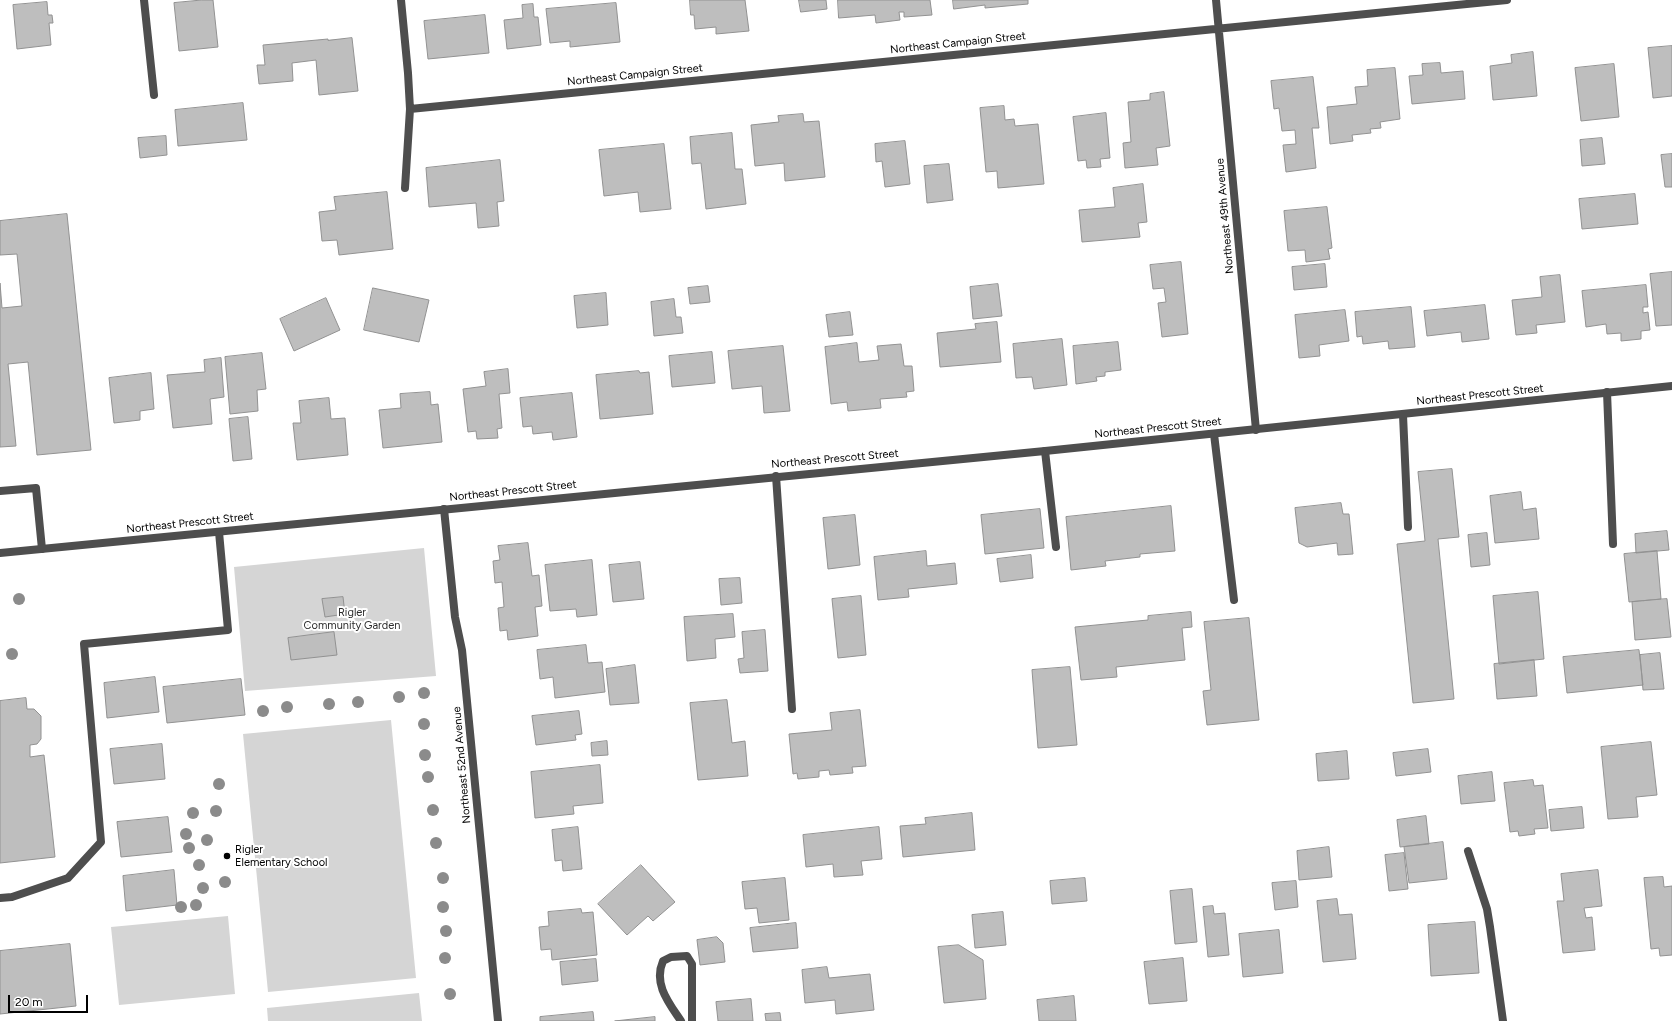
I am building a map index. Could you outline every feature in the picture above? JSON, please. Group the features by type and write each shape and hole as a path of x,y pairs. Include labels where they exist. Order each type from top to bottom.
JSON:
{"street":[{"path":"144,0 154,94"},
{"path":"401,0 410,109 405,188"},
{"name":"Northeast 49th Avenue","path":"1216,0 1256,430"},
{"name":"Northeast Campaign Street","path":"410,109 1507,0"},
{"name":"Northeast Prescott Street","path":"0,552 1045,451 1672,386"},
{"path":"1606,392 1613,544"},
{"path":"1403,415 1408,527"},
{"path":"1214,434 1234,600"},
{"path":"1045,451 1056,548"},
{"path":"776,476 792,709"},
{"path":"0,491 36,488 42,549"},
{"name":"Northeast 52nd Avenue","path":"444,509 455,617 462,650 498,1021"},
{"path":"0,898 12,897 68,878 101,842 84,644 228,630 219,532"},
{"path":"1468,851 1478,880 1490,927 1503,1021"},
{"path":"681,1021 666,999 659,976 663,961 679,956 687,956 692,964 692,1021"}],"green space":[{"name":"Rigler Community Garden","path":"424,548 436,676 245,691 234,567"},
{"path":"391,720 416,978 268,992 243,734"},
{"path":"228,916 235,994 119,1005 111,927"},
{"path":"419,993 422,1021 268,1021 267,1008"}],"building":[{"path":"213,0 218,47 179,51 174,3"},
{"path":"690,0 745,0 749,31 716,34 716,27 695,29 694,15 691,15"},
{"path":"799,0 826,0 827,9 801,12"},
{"path":"838,0 930,0 932,15 904,17 904,12 899,12 900,20 876,23 875,15 839,18"},
{"path":"953,0 1028,0 1028,4 985,8 985,5 954,9"},
{"path":"47,2 48,15 52,15 53,23 49,23 51,45 17,49 13,5"},
{"path":"616,3 620,42 570,47 570,41 550,43 546,9"},
{"path":"533,4 534,17 538,17 541,45 507,49 504,20 523,18 522,5"},
{"path":"485,15 489,53 428,59 424,21"},
{"path":"352,38 358,91 319,95 316,60 292,63 293,81 259,84 257,65 265,65 263,45"},
{"path":"1672,46 1672,96 1653,98 1648,48"},
{"path":"1533,52 1537,96 1493,100 1490,66 1512,63 1511,55"},
{"path":"1440,63 1441,73 1463,71 1465,99 1412,104 1409,76 1423,75 1422,64"},
{"path":"1614,64 1619,117 1581,121 1575,68"},
{"path":"1395,68 1400,119 1380,122 1381,128 1370,129 1371,133 1352,135 1353,141 1330,144 1327,107 1357,104 1355,87 1368,86 1367,70"},
{"path":"1313,77 1319,128 1312,128 1316,168 1286,172 1283,145 1296,144 1295,130 1282,131 1279,108 1274,109 1271,81"},
{"path":"1164,92 1170,146 1156,148 1158,165 1125,168 1123,143 1131,142 1128,102 1150,100 1150,94"},
{"path":"243,103 247,140 178,146 175,110"},
{"path":"1004,106 1005,120 1014,119 1015,126 1038,124 1044,184 998,188 997,171 986,172 980,108"},
{"path":"1106,113 1110,158 1100,159 1101,167 1087,168 1086,160 1078,161 1073,117"},
{"path":"803,114 804,122 819,121 825,177 785,181 784,163 755,166 751,125 779,122 778,116"},
{"path":"732,133 735,169 742,169 746,204 706,209 701,163 692,164 690,137"},
{"path":"166,136 167,155 140,158 138,138"},
{"path":"1602,138 1605,164 1582,166 1580,140"},
{"path":"905,141 910,184 885,187 882,161 876,162 875,144"},
{"path":"664,144 671,209 640,212 638,192 604,196 599,150"},
{"path":"1672,154 1672,187 1665,187 1661,155"},
{"path":"500,160 504,201 497,202 499,226 478,228 476,203 429,207 426,168"},
{"path":"949,164 953,200 927,203 924,166"},
{"path":"1143,184 1147,222 1138,223 1140,237 1082,242 1079,210 1115,207 1113,188"},
{"path":"387,192 393,249 339,255 337,240 322,241 319,212 336,210 334,197"},
{"path":"1635,194 1638,224 1582,229 1579,199"},
{"path":"1327,207 1332,248 1328,249 1330,259 1306,262 1305,250 1288,251 1284,211"},
{"path":"67,214 91,450 37,455 28,362 8,364 16,446 0,447 0,283 2,308 22,306 17,254 0,255 0,221"},
{"path":"1181,262 1188,334 1162,337 1158,303 1166,302 1164,288 1153,289 1150,265"},
{"path":"1325,264 1327,287 1294,290 1292,267"},
{"path":"1672,272 1672,325 1656,326 1650,274"},
{"path":"1560,275 1565,322 1536,325 1537,333 1516,335 1512,300 1542,297 1540,277"},
{"path":"998,284 1002,316 973,319 970,287"},
{"path":"1646,285 1648,307 1643,307 1643,313 1648,312 1650,330 1641,331 1641,339 1621,341 1621,333 1607,334 1606,324 1586,327 1582,291"},
{"path":"708,286 710,302 690,304 688,288"},
{"path":"373,288 429,300 419,342 364,330"},
{"path":"606,293 608,325 577,328 574,296"},
{"path":"326,298 340,330 294,351 280,319"},
{"path":"674,299 676,317 681,317 683,333 654,336 651,302"},
{"path":"1485,305 1489,339 1462,342 1461,332 1427,336 1424,311"},
{"path":"1411,307 1415,347 1389,349 1388,341 1363,344 1362,336 1357,337 1355,312"},
{"path":"1345,310 1349,341 1319,345 1320,356 1299,358 1295,315"},
{"path":"850,312 853,335 829,337 826,315"},
{"path":"997,322 1001,362 940,367 937,333 976,329 975,324"},
{"path":"1062,339 1067,385 1034,389 1032,377 1016,378 1013,344"},
{"path":"1118,342 1121,370 1105,372 1105,376 1096,377 1097,381 1076,384 1073,346"},
{"path":"857,343 859,362 879,360 877,346 901,344 904,366 912,366 914,391 906,392 907,397 880,399 881,408 848,411 847,402 831,404 825,347"},
{"path":"783,346 790,411 764,413 762,386 732,389 728,351"},
{"path":"712,352 715,383 672,387 669,356"},
{"path":"262,353 266,389 257,390 258,411 230,414 225,357"},
{"path":"221,358 224,397 210,399 212,424 173,428 167,375 205,372 204,360"},
{"path":"508,369 510,393 499,394 502,428 497,429 498,438 477,439 476,431 468,432 463,389 486,386 484,372"},
{"path":"639,371 640,373 649,372 653,414 600,419 596,375"},
{"path":"151,373 154,409 140,411 140,420 114,423 109,378"},
{"path":"430,392 431,405 438,404 442,442 383,448 379,410 401,408 400,394"},
{"path":"572,393 577,437 553,440 552,432 533,434 532,426 523,427 520,398"},
{"path":"329,398 331,419 345,418 348,455 297,460 293,423 301,423 299,401"},
{"path":"248,417 252,459 233,461 229,419"},
{"path":"1452,469 1459,537 1438,539 1454,699 1413,703 1397,544 1425,541 1418,472"},
{"path":"1521,492 1523,510 1536,508 1539,539 1495,543 1490,496"},
{"path":"1341,503 1343,514 1349,514 1353,554 1338,555 1337,543 1307,547 1299,543 1295,508"},
{"path":"1171,506 1175,551 1140,554 1140,557 1105,561 1106,566 1071,570 1066,517"},
{"path":"1040,509 1044,548 985,554 981,515"},
{"path":"855,515 860,565 828,569 823,518"},
{"path":"1667,531 1669,550 1636,553 1635,534"},
{"path":"1487,533 1490,565 1471,567 1468,535"},
{"path":"528,543 532,576 539,575 542,606 535,607 538,636 508,640 507,630 500,631 498,608 504,607 502,582 495,583 493,561 500,560 498,546"},
{"path":"926,551 927,566 955,563 957,584 908,589 909,597 878,600 874,557"},
{"path":"1657,551 1661,599 1629,602 1624,554"},
{"path":"1031,555 1033,578 1000,582 997,559"},
{"path":"592,560 597,615 577,617 576,609 550,611 545,565"},
{"path":"640,562 644,599 613,602 609,565"},
{"path":"740,578 742,603 721,605 719,579"},
{"path":"1538,592 1544,659 1499,664 1493,596"},
{"path":"861,596 866,655 838,658 832,599"},
{"path":"343,597 345,614 325,617 322,599"},
{"path":"1667,599 1671,637 1635,640 1632,602"},
{"path":"1191,612 1192,627 1182,628 1185,660 1116,667 1117,677 1081,680 1075,627 1148,620 1148,616"},
{"path":"733,614 735,637 715,639 716,658 687,661 684,617"},
{"path":"1249,618 1259,720 1207,725 1203,691 1211,690 1204,622"},
{"path":"765,630 768,671 740,673 738,659 744,658 742,632"},
{"path":"334,632 337,655 291,660 288,638"},
{"path":"586,645 588,663 602,662 605,692 555,698 553,677 540,679 537,650"},
{"path":"1639,650 1643,685 1567,693 1563,657"},
{"path":"1660,653 1664,689 1643,690 1640,655"},
{"path":"1534,660 1537,696 1497,699 1494,664"},
{"path":"635,665 639,703 610,705 606,669"},
{"path":"1070,667 1077,745 1038,748 1032,670"},
{"path":"155,677 159,712 107,718 104,683"},
{"path":"241,679 245,715 167,723 163,687"},
{"path":"26,698 27,709 34,709 41,716 41,739 37,744 30,745 30,757 44,755 55,857 0,863 0,701"},
{"path":"727,700 732,743 745,741 748,776 698,780 690,703"},
{"path":"860,710 866,766 852,767 853,773 830,775 829,770 819,771 819,777 798,779 797,773 793,774 789,734 832,730 830,713"},
{"path":"579,711 582,734 575,735 576,740 536,745 532,716"},
{"path":"607,741 608,755 592,756 591,743"},
{"path":"1651,742 1657,795 1636,797 1638,817 1608,819 1601,747"},
{"path":"162,744 165,779 114,784 110,749"},
{"path":"1428,749 1431,772 1396,776 1393,753"},
{"path":"1347,751 1349,779 1318,781 1316,754"},
{"path":"600,765 603,803 573,806 574,814 535,818 531,772"},
{"path":"1492,772 1495,801 1461,804 1458,776"},
{"path":"1533,780 1534,786 1543,785 1548,828 1534,829 1535,834 1519,836 1518,831 1510,832 1504,783"},
{"path":"1582,807 1584,828 1551,831 1549,810"},
{"path":"972,813 975,850 903,857 900,826 926,824 925,818"},
{"path":"1426,816 1429,844 1400,847 1397,820"},
{"path":"168,817 172,852 121,857 117,822"},
{"path":"578,827 582,869 563,871 562,860 555,861 552,830"},
{"path":"879,827 882,859 861,861 863,875 834,877 833,864 806,867 803,835"},
{"path":"1443,842 1447,879 1409,883 1404,847"},
{"path":"1329,847 1332,877 1299,880 1297,851"},
{"path":"1404,853 1408,889 1389,891 1385,855"},
{"path":"641,865 675,902 653,921 648,916 627,935 598,904"},
{"path":"174,870 177,905 126,911 123,876"},
{"path":"1598,870 1602,906 1584,908 1586,918 1592,917 1595,950 1563,953 1557,901 1564,901 1561,874"},
{"path":"1663,877 1664,887 1672,886 1672,955 1660,956 1659,948 1651,949 1644,878"},
{"path":"785,878 789,920 759,923 757,908 745,909 742,882"},
{"path":"1085,878 1087,901 1052,904 1050,881"},
{"path":"1296,881 1298,907 1275,910 1272,883"},
{"path":"1192,889 1197,942 1175,944 1170,891"},
{"path":"1337,899 1339,915 1352,914 1356,959 1323,962 1317,901"},
{"path":"1213,906 1214,914 1225,913 1229,955 1208,957 1203,907"},
{"path":"581,909 582,913 593,912 597,955 552,960 551,949 541,950 539,927 549,926 548,912"},
{"path":"1003,912 1006,945 975,948 972,915"},
{"path":"1475,922 1479,973 1431,976 1428,925"},
{"path":"796,923 798,948 753,952 750,928"},
{"path":"1279,930 1283,973 1243,977 1239,934"},
{"path":"717,937 723,943 725,962 700,965 697,940"},
{"path":"70,944 76,1006 0,1014 0,951"},
{"path":"959,945 983,960 986,999 944,1003 938,947"},
{"path":"1183,958 1187,1001 1149,1004 1144,962"},
{"path":"596,959 598,981 562,985 560,962"},
{"path":"827,967 829,978 870,974 874,1010 836,1014 835,1000 805,1003 802,970"},
{"path":"1074,996 1076,1021 1039,1021 1037,1000"},
{"path":"751,999 753,1021 718,1021 716,1002"},
{"path":"593,1012 594,1021 540,1021 540,1017"},
{"path":"780,1013 781,1021 766,1021 765,1014"},
{"path":"655,1017 655,1021 615,1021"}],"place":[{"name":"Rigler Elementary School","path":"227,856"}]}
